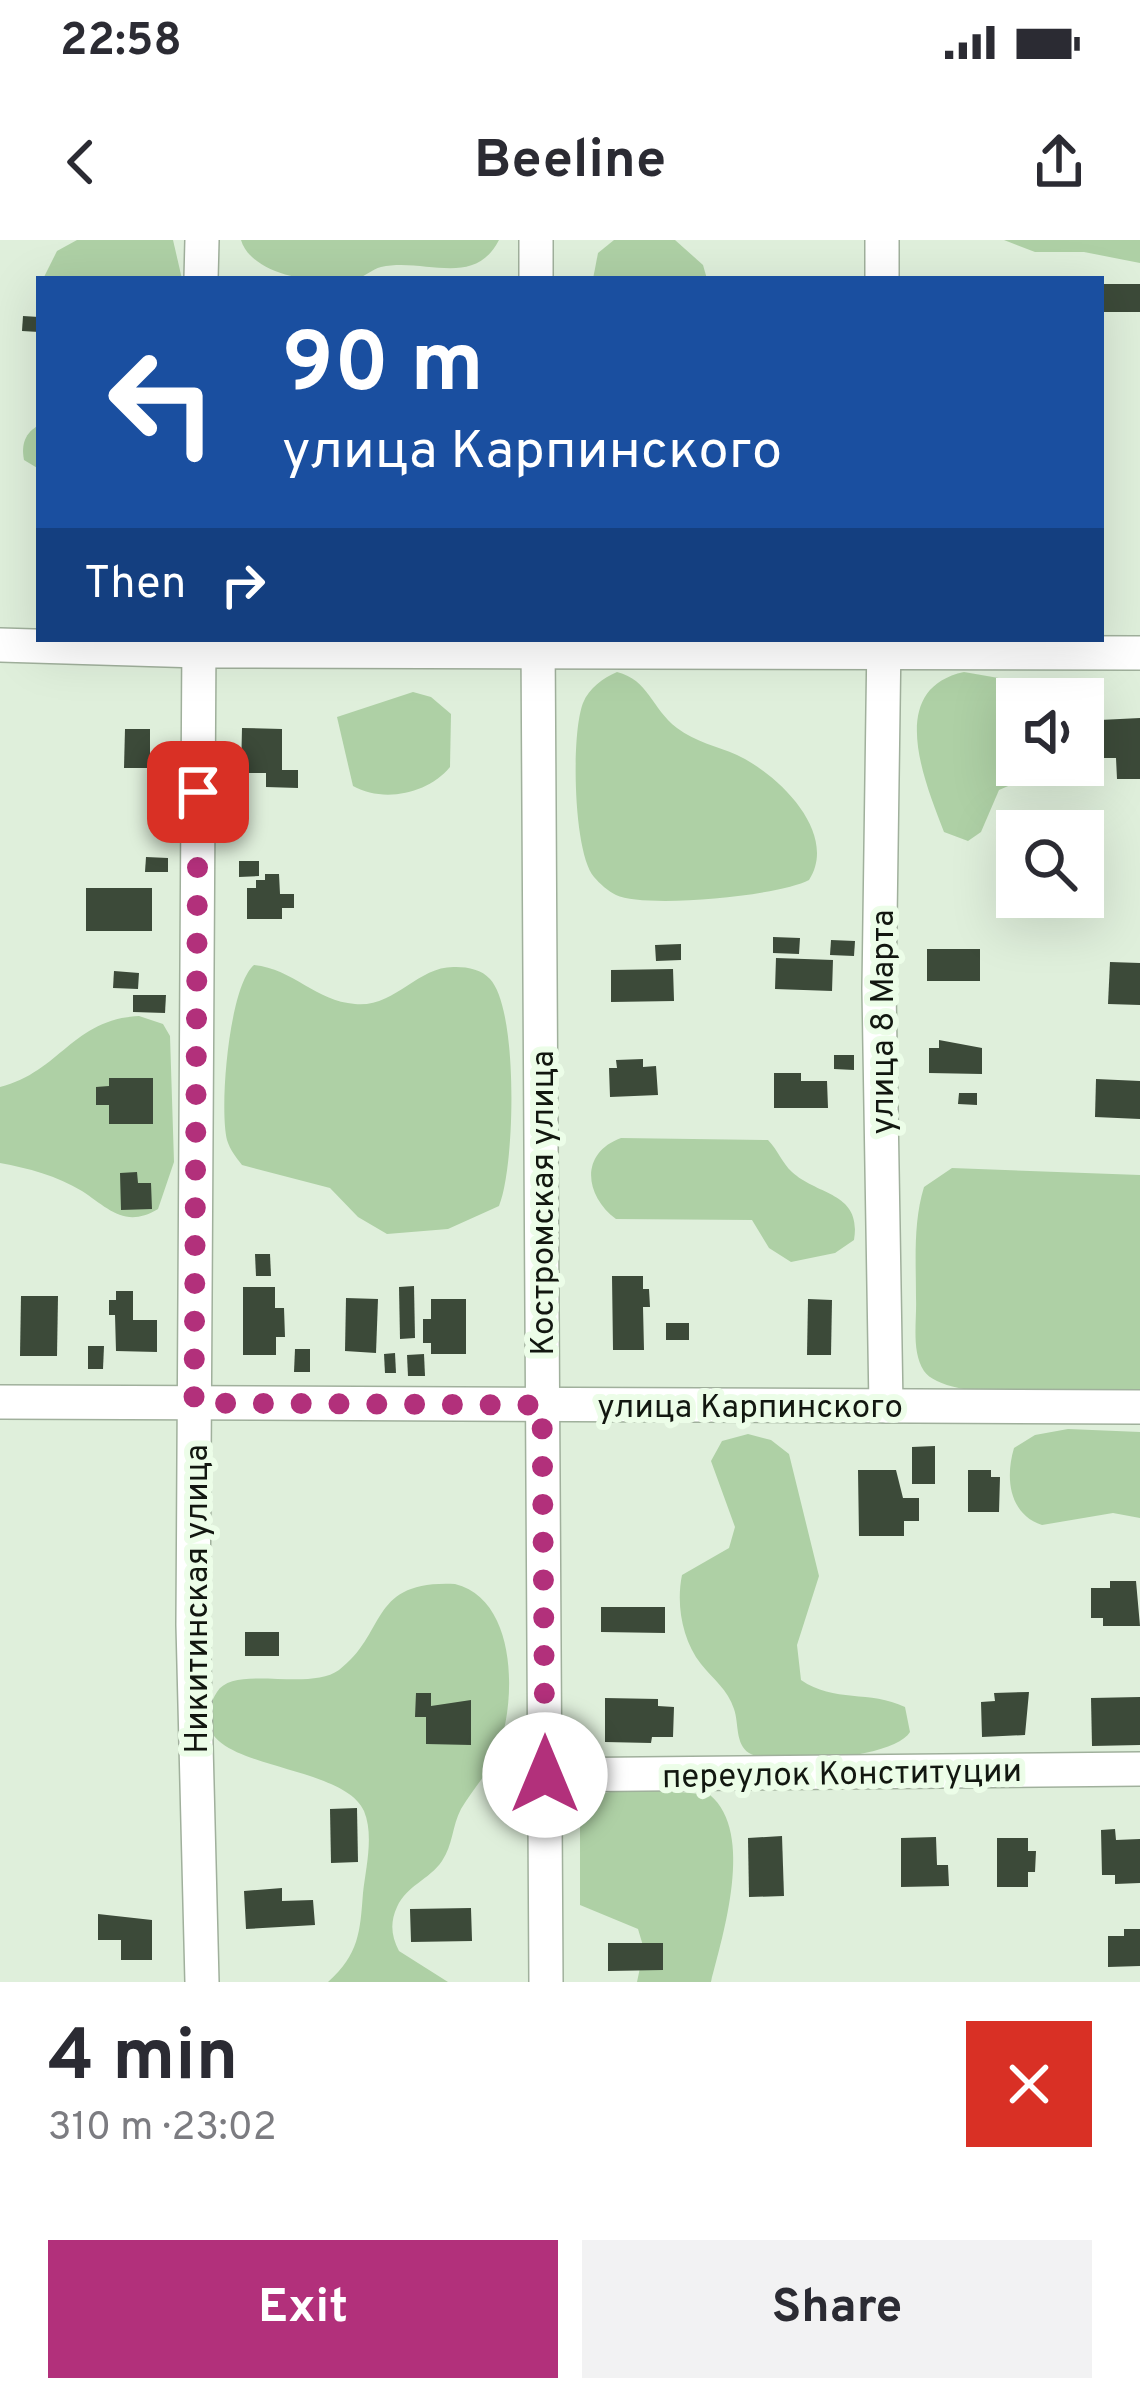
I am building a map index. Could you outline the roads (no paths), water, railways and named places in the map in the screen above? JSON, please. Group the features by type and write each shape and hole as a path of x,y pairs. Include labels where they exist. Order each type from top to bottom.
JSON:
{"street":[{"path":"201,276 202,240"},
{"path":"536,240 536,276"},
{"path":"882,240 882,276"},
{"name":"Костромская улица","path":"538,644 546,1982"},
{"path":"0,645 885,646 1140,653"},
{"name":"Никитинская улица","path":"199,645 193,1625 202,1982"},
{"name":"улица 8 Марта","path":"885,646 879,989 886,1406"},
{"name":"улица Карпинского","path":"0,1402 1140,1407"},
{"name":"переулок Конституции","path":"545,1775 1140,1769"}]}
